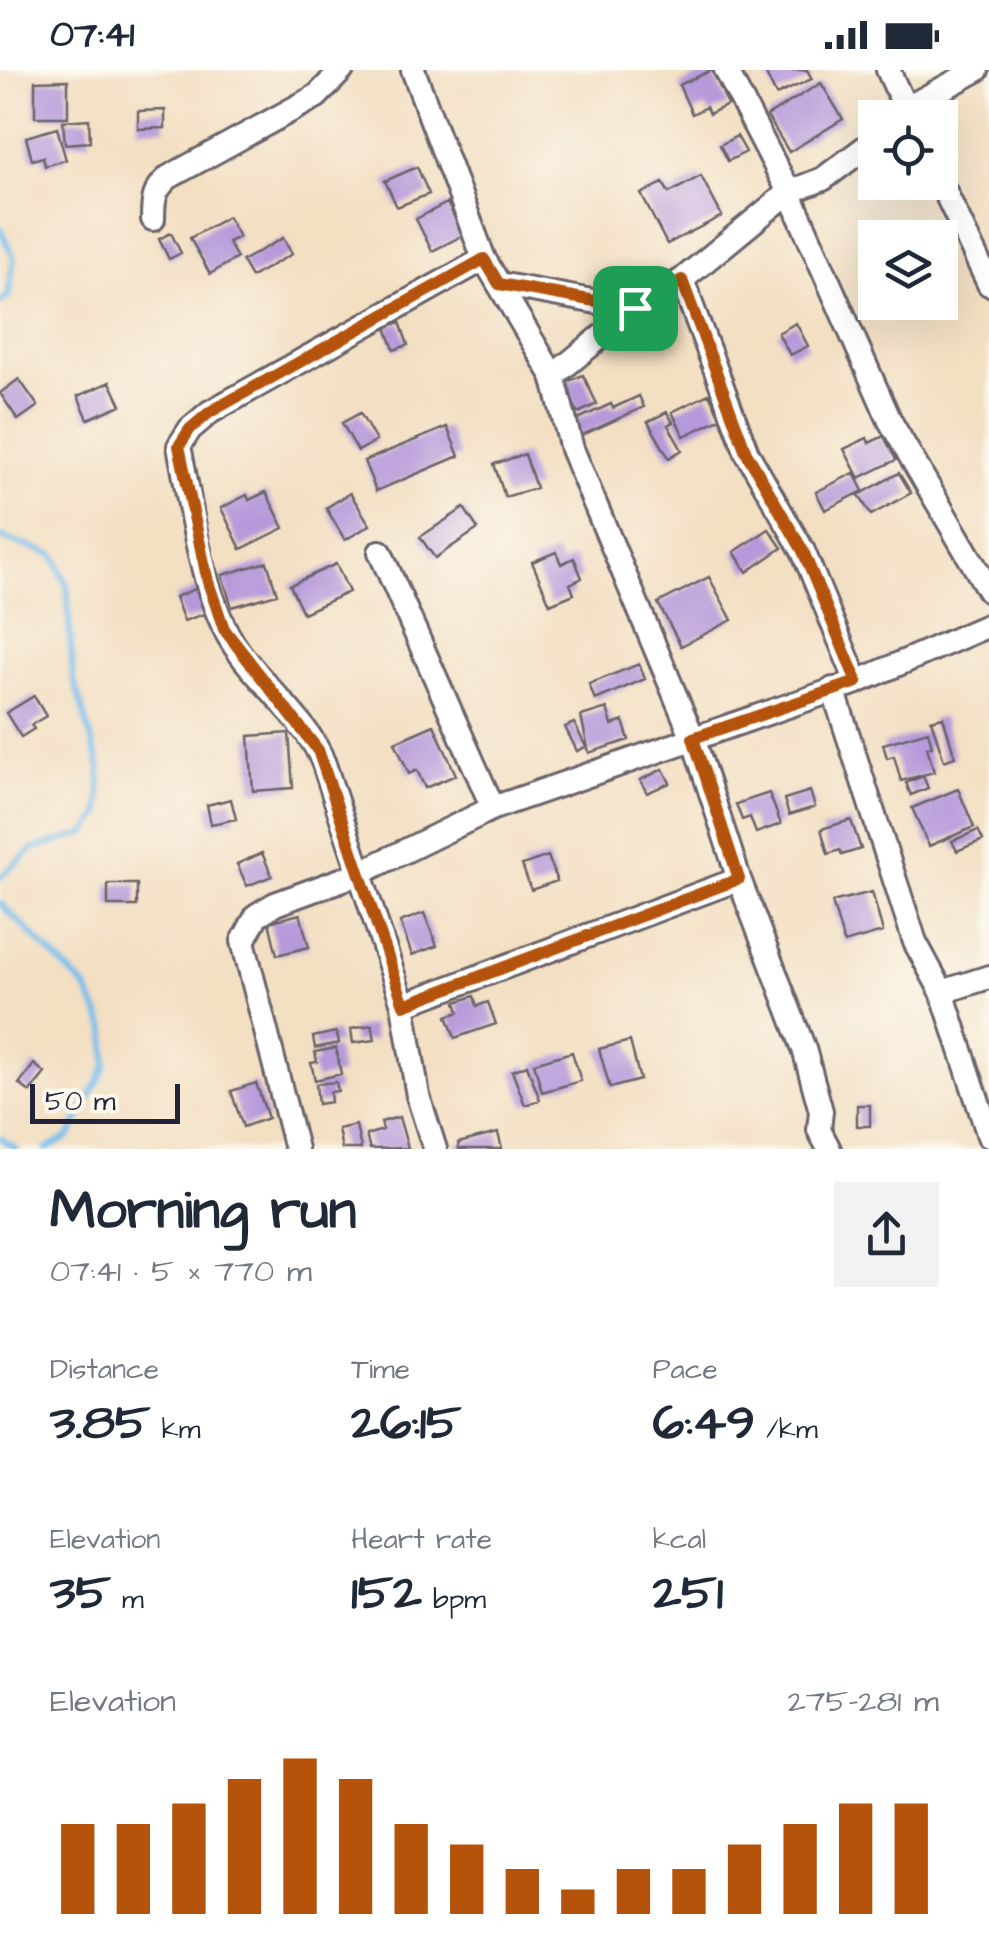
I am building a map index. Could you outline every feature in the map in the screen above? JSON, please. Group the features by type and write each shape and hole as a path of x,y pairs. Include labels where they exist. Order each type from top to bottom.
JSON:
{"street":[{"path":"154,219 153,197 158,187 317,96 342,70"},
{"path":"412,70 484,259 553,376 572,449 693,738 739,879 804,1050 820,1110 824,1140 801,1149"},
{"path":"726,70 789,192 890,421 989,591"},
{"path":"888,70 899,100"},
{"path":"928,100 977,70"},
{"path":"553,376 635,308 682,280 789,192 822,179 858,153"},
{"path":"952,200 982,250 989,284"},
{"path":"435,1149 418,1096 404,1005 318,750 224,629 208,582 179,446 190,429 210,412 484,259"},
{"path":"682,280 746,452 803,551 857,682"},
{"path":"499,284 635,308"},
{"path":"380,552 493,808"},
{"path":"296,1149 243,941 257,915 275,904 360,873 493,808 857,682 989,625"},
{"path":"834,690 915,942 942,992 989,1136"},
{"path":"404,1005 739,879"},
{"path":"942,992 989,978"}],"building":[{"path":"712,70 728,105 709,114 706,107 692,114 679,85"},
{"path":"764,70 807,70 812,79 776,95"},
{"path":"68,80 68,117 35,117 35,81"},
{"path":"821,83 843,119 789,152 767,116"},
{"path":"165,110 165,128 138,129 138,111"},
{"path":"89,119 90,142 65,144 63,121"},
{"path":"57,128 66,160 45,166 43,157 32,160 26,137"},
{"path":"737,136 746,152 728,161 720,145"},
{"path":"417,167 429,194 397,207 385,181"},
{"path":"701,176 722,216 667,244 641,194 663,183 669,193"},
{"path":"447,203 464,235 432,251 416,219"},
{"path":"228,217 239,237 228,242 237,258 210,274 190,238"},
{"path":"171,233 181,253 169,259 159,239"},
{"path":"283,238 292,254 251,277 242,261"},
{"path":"400,322 408,345 394,350 386,327"},
{"path":"796,323 808,346 790,355 778,333"},
{"path":"583,375 597,404 578,413 564,383"},
{"path":"19,379 38,406 18,420 0,393"},
{"path":"110,382 121,405 88,419 78,396"},
{"path":"709,394 721,418 684,436 672,412"},
{"path":"639,396 644,407 578,437 571,422"},
{"path":"667,412 673,422 668,425 682,450 669,458 648,422"},
{"path":"360,413 376,441 358,451 342,423"},
{"path":"447,427 459,456 376,491 364,461"},
{"path":"884,436 896,460 859,478 844,449 867,438 869,443"},
{"path":"525,454 536,488 505,497 494,464"},
{"path":"854,473 863,491 825,510 816,492"},
{"path":"899,473 911,493 871,515 859,495"},
{"path":"266,492 284,528 241,549 221,508 247,495 249,500"},
{"path":"350,493 370,525 345,540 326,508"},
{"path":"464,508 478,529 435,558 420,537"},
{"path":"769,529 782,548 747,572 734,552"},
{"path":"556,552 561,564 574,558 582,578 570,584 574,594 550,604 532,562"},
{"path":"267,562 277,594 232,607 222,575"},
{"path":"336,564 349,592 303,613 290,585"},
{"path":"709,577 732,620 681,646 658,603"},
{"path":"200,587 210,612 184,621 175,597"},
{"path":"639,664 645,679 595,700 589,684"},
{"path":"34,696 46,716 21,737 6,713"},
{"path":"607,708 612,725 623,721 629,740 589,753 581,716"},
{"path":"943,717 955,757 944,761 931,720"},
{"path":"574,723 586,747 577,751 565,727"},
{"path":"434,725 456,775 425,788 417,770 409,774 395,742"},
{"path":"928,731 932,746 927,747 934,772 901,781 894,756 887,758 883,744"},
{"path":"289,733 293,788 253,791 249,736"},
{"path":"663,769 670,783 647,793 640,780"},
{"path":"923,776 928,788 911,795 906,783"},
{"path":"958,789 974,827 929,846 912,808"},
{"path":"810,791 815,807 789,815 784,799"},
{"path":"769,793 781,824 756,833 750,817 742,820 736,804"},
{"path":"231,799 236,819 211,824 207,805"},
{"path":"851,820 861,849 842,855 840,850 828,854 821,829"},
{"path":"978,830 983,840 957,851 952,841"},
{"path":"262,853 272,876 247,886 237,864"},
{"path":"548,856 557,881 531,890 522,865"},
{"path":"108,884 137,884 137,906 108,906"},
{"path":"872,892 883,932 844,943 832,902"},
{"path":"424,913 437,946 412,955 400,922"},
{"path":"300,914 309,947 277,955 269,922"},
{"path":"474,996 477,1006 488,1002 496,1024 455,1038 447,1016 459,1012 456,1002"},
{"path":"372,1025 375,1040 353,1043 351,1029"},
{"path":"336,1032 339,1043 315,1048 313,1037"},
{"path":"630,1041 640,1080 610,1088 599,1049"},
{"path":"336,1048 341,1074 315,1080 311,1063 317,1062 315,1052"},
{"path":"572,1052 581,1081 542,1092 534,1063"},
{"path":"34,1064 45,1073 30,1092 19,1084"},
{"path":"527,1065 540,1100 525,1105 512,1071"},
{"path":"336,1082 338,1091 330,1092 331,1102 318,1104 316,1084"},
{"path":"256,1083 268,1118 243,1127 231,1091"},
{"path":"857,1105 870,1105 870,1126 857,1126"},
{"path":"399,1117 408,1148 370,1149 366,1135 383,1130 381,1122"},
{"path":"356,1125 361,1149 342,1149 338,1129"},
{"path":"498,1133 502,1149 459,1149 458,1143"}],"waterway":[{"path":"0,229 14,258 8,297 0,302"},
{"path":"0,537 54,555 67,586 73,677 100,768 100,815 86,833 33,849 0,877"},
{"path":"0,903 86,988 106,1029 106,1066 69,1137 46,1149"},
{"path":"0,1138 16,1149"}],"route":[{"path":"484,259 499,284 635,308 682,280 746,452 803,551 857,682 693,738 739,879 404,1005 318,750 224,629 208,582 179,446 190,429 210,412 484,259"}]}
